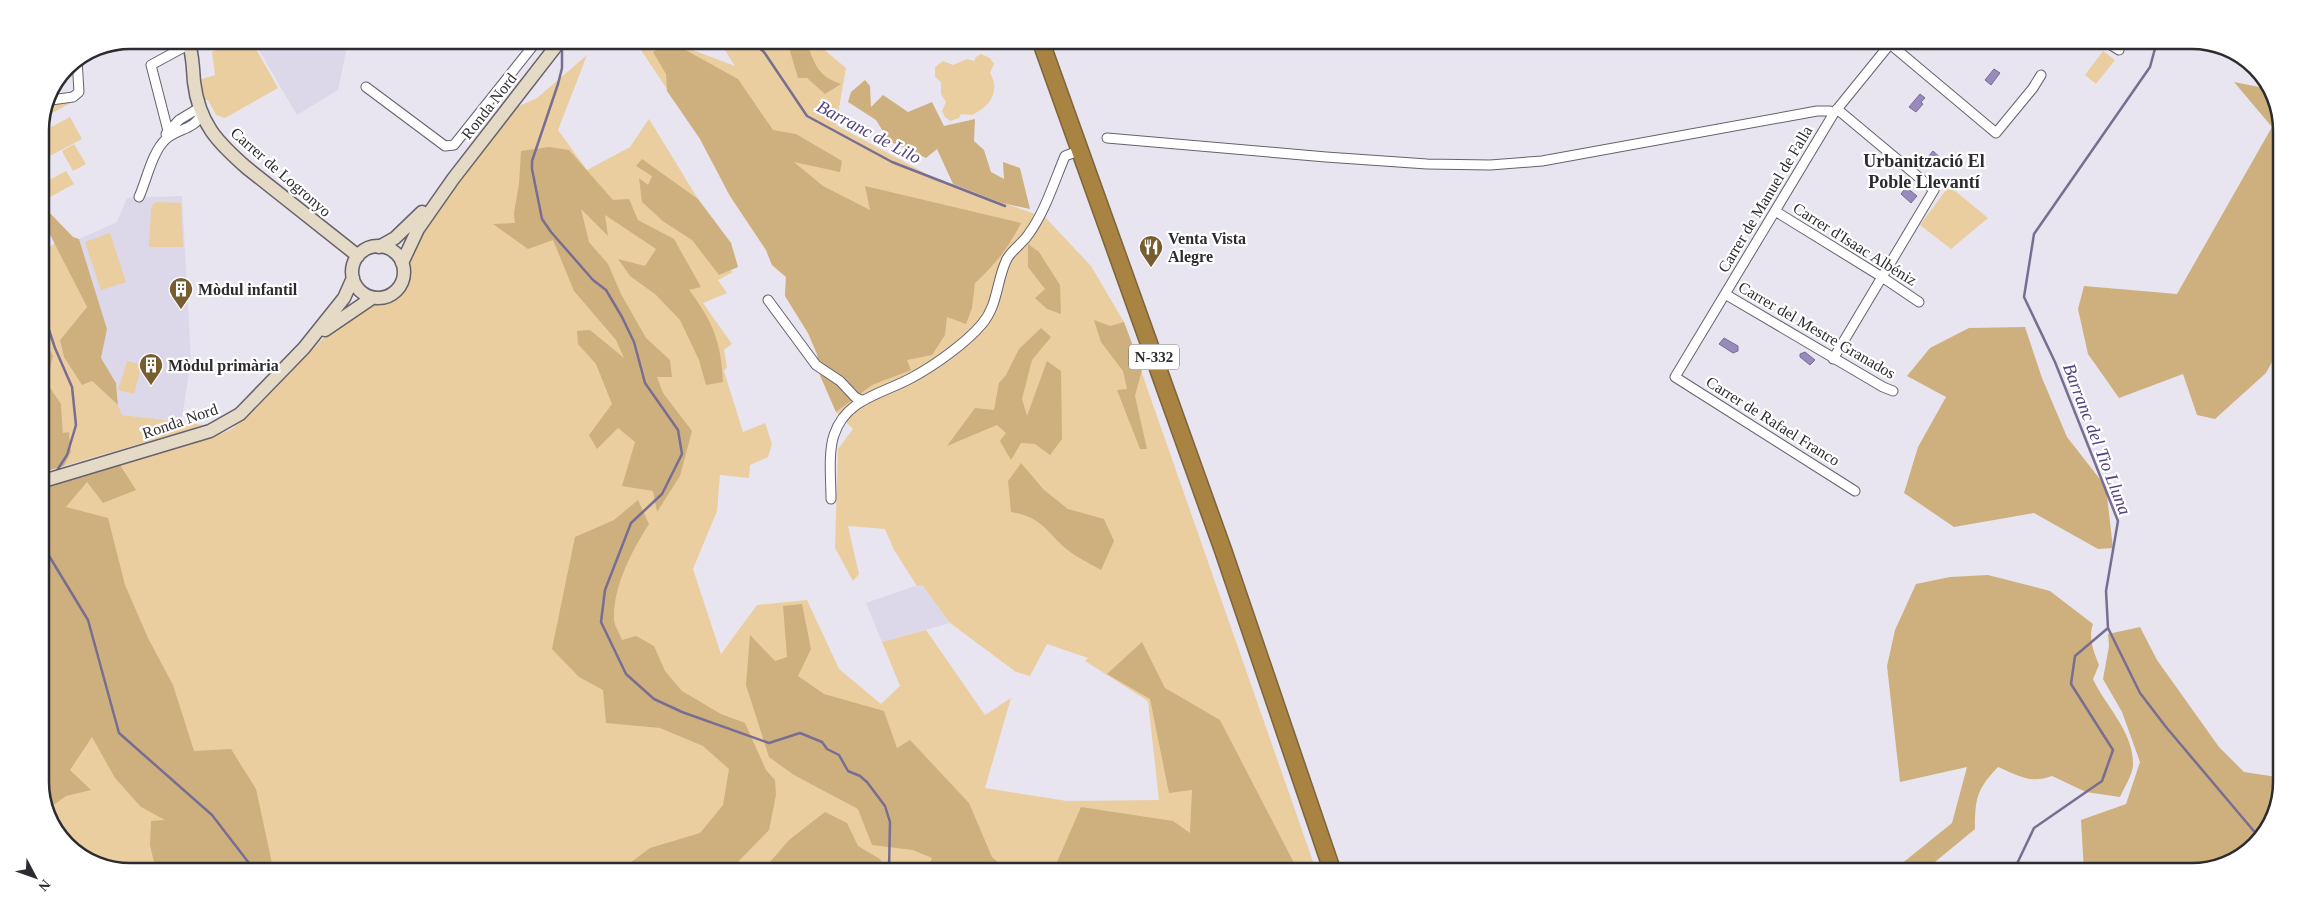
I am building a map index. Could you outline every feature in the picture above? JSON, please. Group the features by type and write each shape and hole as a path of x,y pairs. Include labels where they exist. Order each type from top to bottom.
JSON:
{"highway":[{"name":"N-332","path":"1043,49 1223,550 1330,863"},
{"name":"N-332","path":"1050,49 1078,143"}],"main road":[{"name":"Carrer de Logronyo","path":"193,49 194,82 199,116 233,156 358,256"},
{"name":"Ronda Nord","path":"402,264 418,228 453,179 555,49"},
{"name":"Ronda Nord","path":"379,247 395,238 453,179"},
{"path":"379,247 393,251 402,264 403,279 395,292 380,298 372,298 360,290 353,278 354,263 365,250 379,247"},
{"name":"Ronda Nord","path":"49,479 210,431 226,424 250,405 304,348 344,298 353,278"},
{"name":"Ronda Nord","path":"304,348 329,326 372,298"}],"street":[{"path":"168,134 151,65 180,49"},
{"path":"366,87 445,146 450,147 454,145 530,49"},
{"name":"Carrer de Manuel de Falla","path":"1676,377 1835,111 1886,49"},
{"path":"1896,49 1996,133 2033,88 2040,75"},
{"path":"55,99 78,94 80,88 79,68"},
{"path":"1107,138 1326,157 1428,164 1490,165 1542,161 1817,111 1835,111 1934,190 1833,359"},
{"path":"168,134 199,116"},
{"path":"139,197 155,158 168,134 179,120 199,116"},
{"path":"831,499 833,437 840,420 861,400 916,376 965,341 990,316 996,302 1000,278 1007,259 1028,236 1065,156 1078,143"},
{"name":"Carrer d'Isaac Albéniz","path":"1775,211 1919,302"},
{"name":"Carrer del Mestre Granados","path":"1725,294 1833,359 1893,391"},
{"path":"768,300 816,365 861,400"},
{"name":"Carrer de Rafael Franco","path":"1676,377 1855,491"}],"shaded area":[{"path":"217,49 256,49 278,88 225,118 216,115 208,100 203,100 198,83 202,79 215,75 212,52"},
{"path":"258,49 346,49 338,90 297,115"},
{"path":"640,49 690,49 735,66 724,49 823,49 846,68 836,125 934,178 1046,218 1091,266 1124,322 1314,863 130,863 114,862 94,855 85,850 66,831 55,813 49,787 49,486 210,438 230,430 251,414 333,328 371,304 392,301 402,293 407,282 409,257 429,219 513,109 537,98 587,55 558,130 587,170 630,147 649,119 698,199 731,243 738,267 730,270 733,272 718,280 727,293 703,303 732,344 724,350 727,367 724,371 743,432 765,423 772,444 768,457 750,465 749,478 720,475 717,511 693,569 721,654 757,605 807,600 839,669 881,704 900,686 882,642 926,630 985,715 1011,698 985,788 1067,801 1159,800 1148,701 1085,661 1088,658 1047,644 1030,676 1016,672 950,623 922,585 917,586 894,550 885,529 848,526 859,574 853,581 835,548 838,449 853,429 836,412 820,376 817,354 808,333 785,296 786,277 772,265 766,250 730,196 700,139"},
{"path":"657,49 684,49 738,79 773,130 796,134 842,161 840,172 794,162 823,186 870,210 865,186 1021,223 1001,255 975,283 972,308 966,324 947,317 945,335 932,355 907,360 911,370 872,385 836,412 820,375 817,354 808,333 785,296 786,277 772,265 766,250 730,196 700,139 667,91 666,74 653,52"},
{"path":"792,49 809,49 822,73 841,84 825,94 807,78 798,78 790,51"},
{"path":"2103,51 2115,60 2096,84 2085,75"},
{"path":"981,54 990,58 994,64 990,73 994,86 992,98 978,112 972,115 961,114 959,118 950,121 942,111 946,102 941,94 941,82 935,77 935,67 943,61 953,65 967,59 974,61"},
{"path":"1994,69 2000,73 1991,85 1985,80"},
{"path":"865,80 870,86 871,107 883,95 908,112 932,102 944,126 975,119 974,141 984,150 991,172 1004,179 1003,162 1020,168 1030,209 1002,203 953,184 937,149 926,158 889,141 876,120 848,102 851,92"},
{"path":"2234,82 2261,87 2267,99 2273,125 2273,360 2266,373 2215,419 2197,415 2183,374 2119,398 2088,354 2078,309 2084,286 2177,294 2272,127"},
{"path":"1920,94 1925,98 1921,102 1923,104 1916,112 1909,107"},
{"path":"80,96 80,98 50,114 54,103"},
{"path":"70,117 82,139 49,156 49,128"},
{"path":"74,144 86,164 73,171 62,151"},
{"path":"549,147 569,150 613,200 629,199 638,220 674,239 701,287 689,290 710,322 718,343 723,382 706,385 699,360 680,320 655,294 630,276 618,259 645,266 656,249 605,215 608,236 581,209 589,242 608,264 621,294 646,338 670,360 672,377 657,377 663,393 692,431 680,476 657,512 653,491 622,486 635,442 618,428 597,449 589,435 612,404 596,364 578,344 577,331 590,330 624,358 616,340 574,291 553,240 528,249 493,224 515,223 514,213 519,184 521,151"},
{"path":"1933,151 1943,160 1938,165 1928,157"},
{"path":"642,159 698,199 731,243 738,267 719,275 692,240 664,222 642,202 639,178 648,185 652,176 636,166"},
{"path":"66,171 74,184 49,198 49,180"},
{"path":"1949,186 1988,218 1951,249 1920,225"},
{"path":"1906,187 1917,196 1911,203 1901,194"},
{"path":"182,196 191,360 181,423 122,415 118,405 116,383 101,358 107,329 79,239 117,222 127,198"},
{"path":"158,202 181,203 183,247 149,247 151,209 153,204"},
{"path":"49,212 73,237 79,239 107,329 101,358 116,383 118,405 92,381 82,385 64,357 60,340 87,307 49,233"},
{"path":"110,233 126,282 101,290 85,242"},
{"path":"55,243 87,307 60,340 92,381 118,405 122,415 204,425 64,466 71,452 69,432 63,434 61,405 49,386 49,374 53,356 49,348 49,247"},
{"path":"1028,244 1039,252 1060,285 1061,314 1047,309 1035,298 1045,289 1028,267"},
{"path":"1094,320 1110,326 1124,322 1142,370 1135,396 1147,449 1140,449 1117,390 1127,389 1123,371 1101,342"},
{"path":"2025,327 2042,378 2067,437 2106,487 2113,548 2098,549 2034,513 1954,527 1904,493 1918,447 1946,397 1907,376 1930,348 1969,328"},
{"path":"1041,328 1051,337 1032,360 1022,399 1027,416 1047,361 1061,371 1062,439 1050,455 1035,444 1021,443 1011,460 1000,441 1006,433 997,425 947,446 975,408 994,410 999,383 1006,375 1019,349"},
{"path":"1724,338 1738,346 1738,351 1733,353 1719,344"},
{"path":"49,348 53,356 49,374"},
{"path":"1805,352 1815,360 1810,365 1800,357 1800,354"},
{"path":"127,361 142,365 134,394 118,390"},
{"path":"49,386 61,404 63,433 69,432 71,452 64,466 49,470"},
{"path":"1021,463 1044,490 1068,509 1104,519 1114,541 1101,570 1064,547 1035,520 1011,512 1008,481"},
{"path":"120,465 136,490 103,503 87,482 66,507 108,518 125,585 148,638 173,685 194,751 231,749 256,789 272,863 154,863 150,845 151,821 165,820 141,807 115,778 92,737 70,770 91,790 66,796 53,806 49,787 49,486"},
{"path":"638,500 649,524 630,557 617,594 614,621 622,640 636,636 654,646 665,671 682,691 721,714 745,723 766,770 775,780 776,795 769,830 737,863 630,863 650,848 700,833 723,805 729,769 703,746 660,728 606,723 603,690 579,677 552,649 575,537 614,520"},
{"path":"1988,575 2050,591 2093,624 2091,640 2099,665 2093,679 2129,742 2132,753 2132,773 2120,797 2086,792 2052,776 2037,779 2025,778 1998,767 1981,788 1977,802 1975,829 1934,863 1902,863 1952,823 1967,767 1900,782 1887,666 1895,630 1916,584 1950,577"},
{"path":"921,584 950,623 882,642 866,603"},
{"path":"802,604 811,649 798,676 824,694 884,711 897,748 910,740 969,803 992,857 998,863 930,863 932,858 913,850 872,845 858,809 794,775 769,757 746,685 750,635 775,661 787,657 783,606"},
{"path":"2140,627 2157,660 2219,747 2244,772 2273,776 2273,792 2269,808 2262,823 2237,850 2228,855 2202,863 2083,863 2081,820 2126,804 2140,762 2122,712 2103,679 2109,646 2108,634"},
{"path":"1142,642 1165,688 1220,720 1293,863 1057,863 1081,807 1173,821 1190,833 1192,790 1169,793 1150,699 1107,674"},
{"path":"825,812 847,823 858,846 880,859 882,863 769,863 789,840"}],"waterway":[{"path":"562,49 562,68 558,84 532,161 542,219 593,280 606,290 634,342 645,383 678,430 682,454 662,494 631,523 605,590 601,622 626,674 654,699 682,712 769,743 800,733 822,742 827,749 839,755 848,771 860,776 867,782 885,806 890,822 889,863"},
{"name":"Barranc de Lilo","path":"760,49 807,116 892,162 1005,206"},
{"name":"Barranc del Tio Lluna","path":"2155,49 2150,67 2034,234 2024,297 2055,362 2118,521 2106,591 2108,628 2140,693 2166,727 2255,832"},
{"path":"49,330 72,387 76,425 67,455 56,472"},
{"path":"49,556 88,620 119,733 212,815 249,863"},
{"path":"2017,863 2034,828 2102,781 2113,750 2071,684 2075,656 2108,628"}],"place":[{"name":"Venta Vista Alegre","path":"1151,268"},
{"name":"Mòdul infantil","path":"181,310"},
{"name":"Mòdul primària","path":"151,386"}],"district":[{"name":"Urbanització El Poble Llevantí","path":"1924,171"}]}
